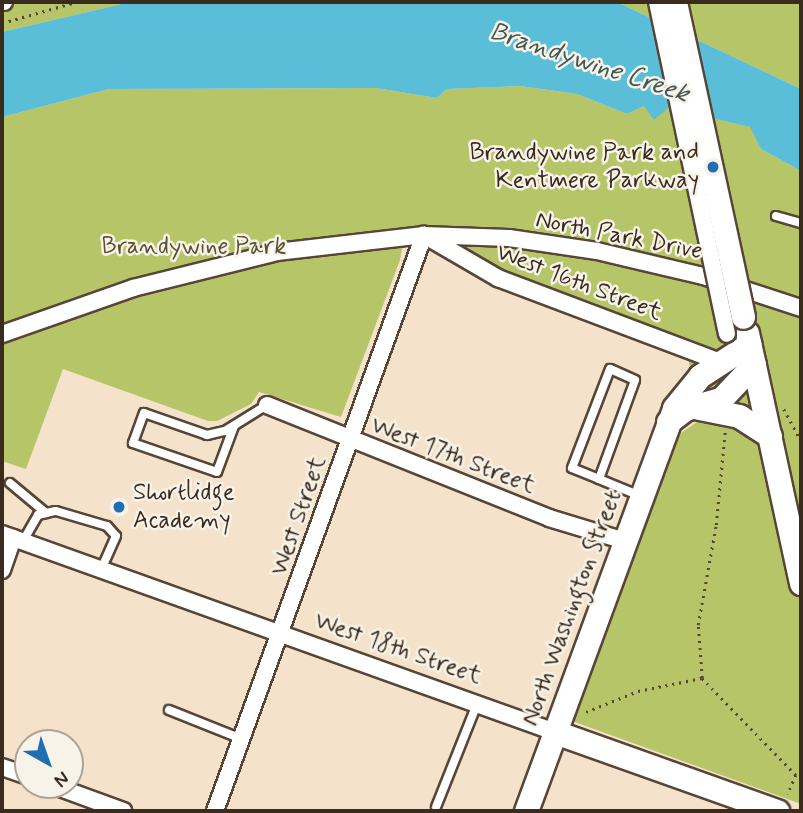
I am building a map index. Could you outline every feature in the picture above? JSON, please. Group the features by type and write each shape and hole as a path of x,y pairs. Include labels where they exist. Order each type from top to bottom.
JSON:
{"street":[{"path":"657,2 724,347"},
{"path":"675,2 801,583"},
{"name":"West 16th Street","path":"424,236 498,278 724,347"},
{"name":"North Park Drive","path":"2,334 133,288 265,255 424,236 509,238 597,251 703,276 801,308"},
{"name":"West Street","path":"215,811 282,636 424,236"},
{"name":"North Washington Street","path":"526,811 641,496 685,390 724,347 752,354"},
{"path":"676,416 721,399 752,354"},
{"name":"West 17th Street","path":"267,405 549,518 625,541"},
{"path":"676,416 727,411 770,436"},
{"path":"2,570 13,538"},
{"name":"West 18th Street","path":"13,538 555,732 783,803"},
{"path":"84,797 123,811"}],"lane":[{"path":"776,216 801,223"},
{"path":"599,479 635,380 610,369 572,468 599,479 641,496"},
{"path":"234,426 217,472 133,443 144,413 206,435 234,426 267,405"},
{"path":"10,483 46,513"},
{"path":"13,538 46,513 66,513 114,530 111,554 100,570"},
{"path":"436,807 477,704"},
{"path":"169,710 243,738"}],"path":[{"path":"2,23 76,2"},
{"path":"781,403 801,442"},
{"path":"725,431 716,525 698,625 702,678 796,775 783,803"},
{"path":"586,712 638,691 702,678"}],"green space":[{"path":"2,2 130,2 2,32"},
{"path":"617,2 801,2 801,89"},
{"name":"Brandywine Park","path":"520,86 577,94 627,114 644,106 668,108 751,127 761,149 801,171 801,804 572,721 675,437 697,422 686,340 486,265 451,246 447,226 406,227 400,260 341,417 259,392 251,404 217,421 208,421 63,369 26,469 2,461 2,117 109,89 376,88 437,98 447,89"}],"water":[{"name":"Brandywine Creek","path":"130,2 617,2 801,89 801,171 761,149 750,127 668,108 654,120 644,106 627,114 577,94 520,86 447,89 437,98 376,88 109,89 2,117 2,32"}],"place":[{"name":"Brandywine Park and Kentmere Parkway","path":"713,167"},
{"name":"Shortlidge Academy","path":"119,507"}]}
